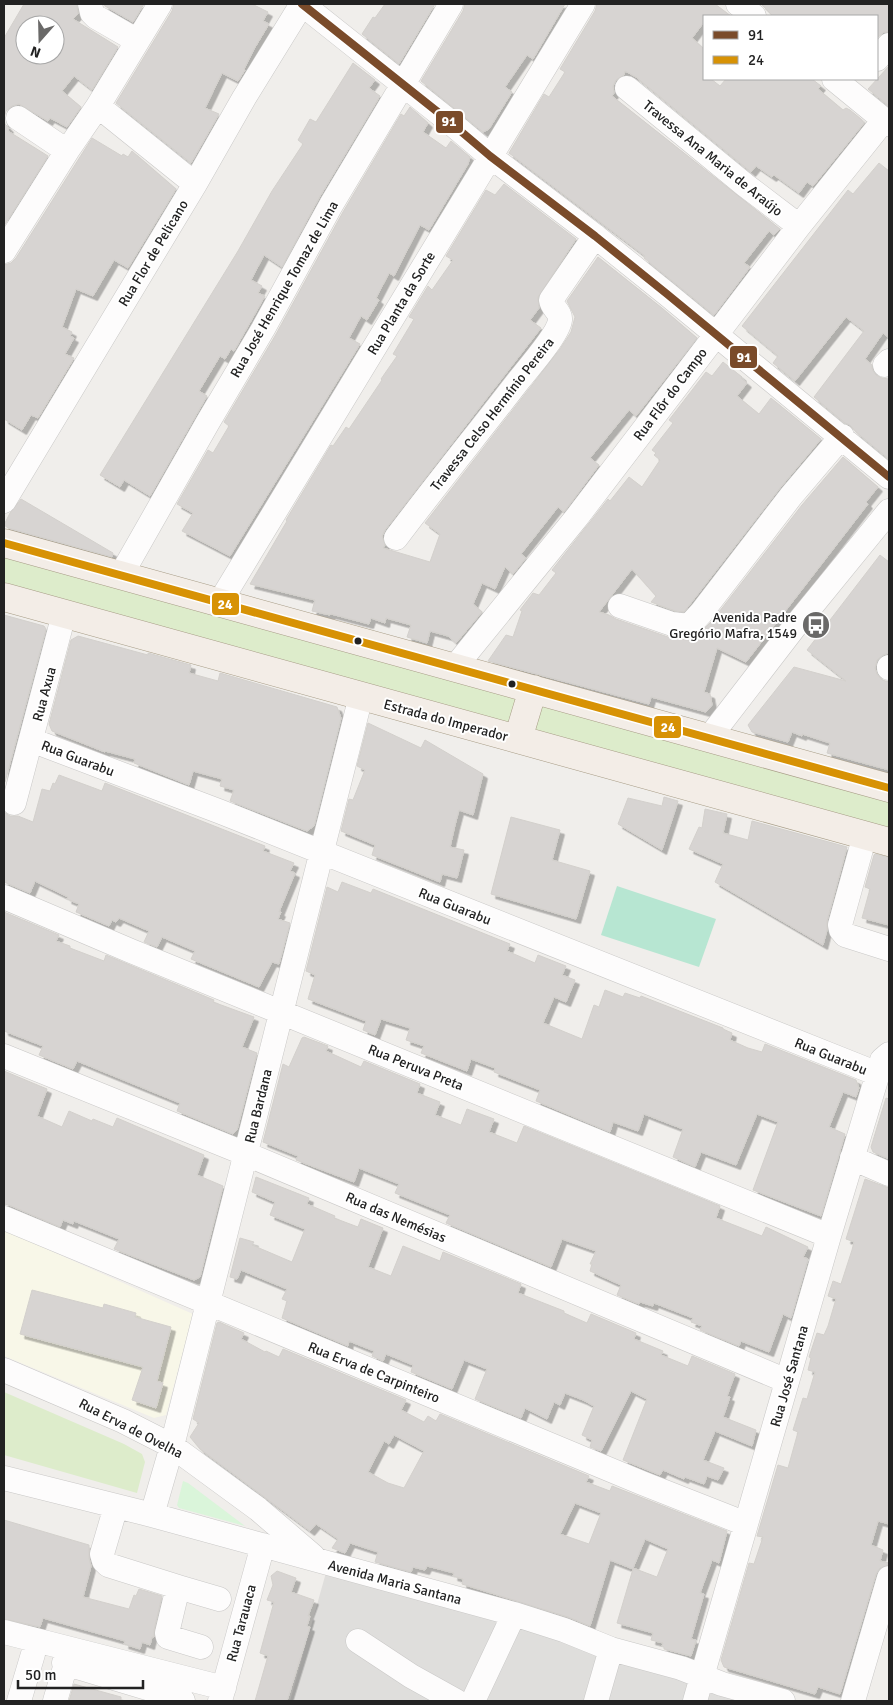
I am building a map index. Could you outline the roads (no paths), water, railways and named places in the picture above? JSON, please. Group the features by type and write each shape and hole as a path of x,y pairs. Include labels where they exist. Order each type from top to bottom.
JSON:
{"main road":[{"path":"4,543 889,788"},
{"name":"Estrada do Imperador","path":"4,597 877,839"},
{"path":"518,739 533,689"}],"street":[{"path":"90,4 92,13 129,36"},
{"path":"4,250 98,106 160,4"},
{"path":"302,4 490,156 594,236 716,334 842,436 889,477"},
{"name":"Rua Flor de Pelicano","path":"4,501 302,4"},
{"name":"Rua José Henrique Tomaz de Lima","path":"121,575 263,329 331,205 451,4"},
{"name":"Rua Planta da Sorte","path":"220,602 582,4"},
{"path":"738,4 753,15"},
{"path":"878,58 889,45"},
{"path":"847,83 887,122"},
{"name":"Travessa Ana Maria de Araújo","path":"627,88 745,185 799,226"},
{"path":"98,106 195,184"},
{"path":"18,118 67,151"},
{"name":"Rua Flôr do Campo","path":"455,668 583,509 799,226 887,122"},
{"name":"Travessa Celso Hermínio Pereira","path":"396,538 556,331 560,320 552,305 552,300 594,236"},
{"path":"620,606 672,624 689,626 791,496 842,436"},
{"path":"709,738 796,624 889,512"},
{"name":"Rua Axua","path":"14,803 64,614"},
{"name":"Rua Bardana","path":"152,1516 172,1446 320,852 361,696"},
{"name":"Rua Guarabu","path":"31,740 221,812 320,852 884,1064"},
{"path":"877,839 840,925 845,935 889,949"},
{"name":"Rua Peruva Preta","path":"4,897 131,951 829,1236"},
{"name":"Rua das Nemésias","path":"4,1056 246,1154 787,1381"},
{"name":"Rua José Santana","path":"695,1701 852,1158 884,1064"},
{"path":"852,1158 889,1174"},
{"name":"Rua Erva de Carpinteiro","path":"4,1218 642,1483 746,1524"},
{"name":"Rua Erva de Ovelha","path":"4,1370 123,1421 172,1446 258,1509 318,1560"},
{"name":"Avenida Maria Santana","path":"4,1478 116,1506 514,1614 564,1630 611,1649 681,1668 722,1684 782,1701"},
{"path":"116,1506 102,1554 104,1561 108,1564 178,1587 220,1599"},
{"name":"Rua Tarauaca","path":"222,1695 262,1545"},
{"path":"853,1701 889,1578"},
{"path":"178,1587 167,1633 168,1637 201,1647"},
{"path":"472,1701 514,1614"},
{"path":"4,1632 222,1695"},
{"path":"358,1641 411,1676 456,1701"},
{"path":"4,1646 177,1697 184,1701"},
{"path":"596,1701 611,1649"},
{"path":"19,1701 32,1654"},
{"path":"55,1701 66,1664"}],"place":[{"name":"Avenida Padre Gregório Mafra, 1549","path":"816,625"}]}
